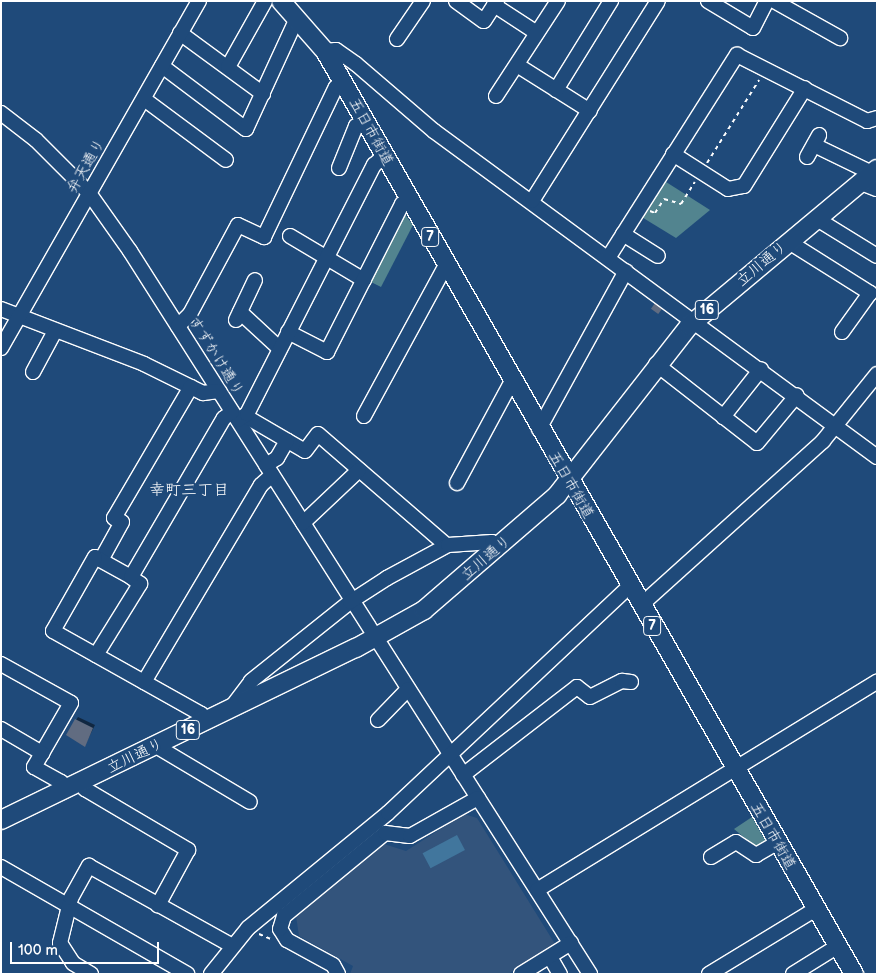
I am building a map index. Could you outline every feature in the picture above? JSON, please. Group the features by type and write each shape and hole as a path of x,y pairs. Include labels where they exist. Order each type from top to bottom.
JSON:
{"main road":[{"name":"五日市街道","path":"283,2 325,50 735,772 854,974"},
{"name":"立川通り","path":"1,820 375,638 424,610 498,548 568,480 656,364 694,322 817,219 872,179"}],"street":[{"name":"弁天通り","path":"1,348 199,1"},
{"path":"228,68 265,1"},
{"path":"397,39 423,1"},
{"path":"456,1 484,21 496,3 537,33"},
{"path":"496,96 558,1"},
{"path":"556,90 611,1"},
{"path":"532,201 590,112 658,1"},
{"path":"711,2 753,28 767,1"},
{"path":"774,1 840,38"},
{"path":"162,66 246,129 297,18"},
{"path":"180,33 263,94"},
{"path":"325,50 336,50 356,64 434,131 532,201 694,322 797,395 877,457"},
{"path":"608,258 734,57 743,55 867,121 877,118"},
{"path":"516,66 590,112"},
{"path":"178,326 190,314 238,225 264,238 336,87 344,84"},
{"path":"673,154 728,190 744,186 805,88"},
{"path":"144,99 226,160"},
{"name":"すずかけ通り","path":"1,114 36,140 89,193 219,391 238,416 350,602 450,753 590,974"},
{"path":"338,168 356,126 365,122"},
{"path":"814,146 872,179"},
{"path":"238,416 280,349 374,165 384,156"},
{"path":"288,332 327,352 402,204 409,199"},
{"path":"817,219 877,256"},
{"path":"623,234 658,256"},
{"path":"290,236 364,280"},
{"path":"789,242 870,293 842,332"},
{"path":"364,416 446,265"},
{"path":"539,428 626,271"},
{"path":"255,280 237,316 280,349"},
{"path":"1,309 18,318 144,364 190,387 212,395 219,391"},
{"path":"33,372 56,332"},
{"path":"656,364 757,443 797,395"},
{"path":"724,418 761,369"},
{"path":"640,605 703,547 738,522 772,484 838,426 877,374"},
{"path":"457,483 512,381"},
{"path":"101,560 122,522 114,518 190,387"},
{"path":"131,577 224,418 238,416 305,451 318,434 446,546"},
{"path":"144,682 287,441"},
{"path":"303,523 359,470"},
{"path":"229,710 251,681 350,602 446,546 492,542 498,548"},
{"path":"96,655 140,584 95,556 53,631 201,714 205,722"},
{"path":"211,974 230,945 388,814 450,753 630,586"},
{"path":"1,664 71,703 34,767 61,782 64,790"},
{"path":"463,775 577,687 590,697 622,681 631,682"},
{"path":"537,890 735,772 877,682"},
{"path":"378,720 408,688"},
{"path":"1,729 42,752"},
{"path":"156,746 250,802"},
{"path":"80,782 85,789 188,850 158,905"},
{"path":"338,974 333,965 286,940 280,930 284,916 385,833 410,836 478,798"},
{"path":"711,857 736,842 756,855 777,843"},
{"path":"91,974 73,963 60,943 69,907 89,866 230,945"},
{"path":"1,867 188,974"},
{"path":"717,972 816,909"},
{"path":"521,974 571,943"},
{"path":"793,974 838,946"},
{"path":"550,957 560,974"}],"path":[{"path":"642,205 655,213 664,199 681,204 766,67"}],"shaded area":[{"path":"464,814 477,818 555,944 508,974 350,974 353,966 299,936 296,916 384,844 406,851"},
{"path":"457,835 465,850 431,868 423,853"}],"green space":[{"path":"663,180 710,210 676,238 640,216"},
{"path":"403,212 413,225 381,287 369,281"},
{"path":"752,817 766,842 758,849 734,829"}],"building":[{"path":"658,299 665,304 658,314 651,309"},
{"path":"75,719 93,728 85,747 66,735"}],"district":[{"name":"幸町三丁目","path":"189,491"}]}
